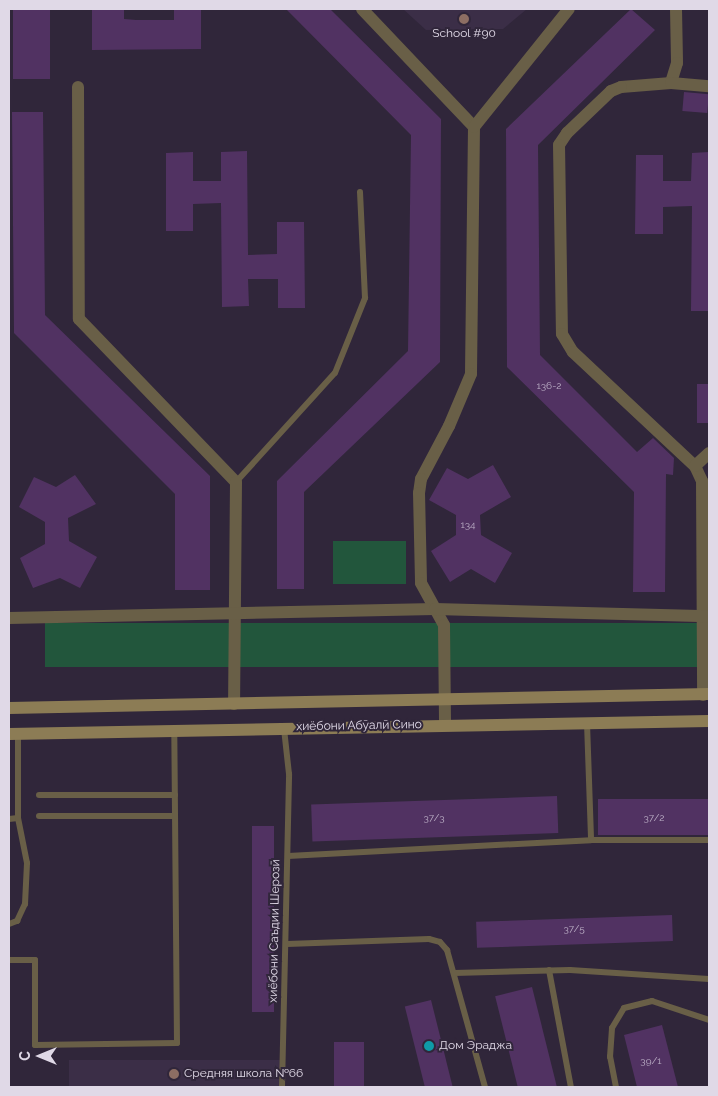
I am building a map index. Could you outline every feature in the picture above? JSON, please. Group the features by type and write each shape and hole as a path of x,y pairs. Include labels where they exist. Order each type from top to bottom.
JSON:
{"main road":[{"name":"хиёбони Абӯалӣ Сино","path":"9,708 706,695"},
{"name":"хиёбони Абӯалӣ Сино","path":"13,734 284,727 709,721"}],"street":[{"path":"362,9 474,126"},
{"path":"444,725 444,624 421,583 419,493 422,479 449,426 471,374 474,126 569,9"},
{"path":"671,83 677,63 676,9"},
{"path":"706,695 704,498 702,481 694,466 573,352 562,334 559,145 567,133 611,91 621,87 671,83 709,86"},
{"path":"78,87 79,319 236,482 234,704"},
{"path":"694,466 709,453"},
{"path":"9,618 435,609 706,616"}],"lane":[{"path":"236,482 335,373 365,298 360,192"},
{"path":"587,723 591,840"},
{"name":"хиёбони Саъдии Шерозӣ","path":"282,1087 287,944 289,774 284,727"},
{"path":"9,960 35,960 34,1045 177,1043 174,730"},
{"path":"9,924 17,921 25,904 27,863 18,818 13,734"},
{"path":"39,795 175,795"},
{"path":"39,816 175,816"},
{"path":"9,819 18,818"},
{"path":"288,856 591,840 709,840"},
{"path":"287,944 429,939 440,942 447,950 485,1087"},
{"path":"454,973 549,970 709,979"},
{"path":"549,970 571,1087"},
{"path":"616,1087 610,1057 612,1028 624,1008 652,1001 709,1020"}],"shaded area":[{"name":"School #90","path":"403,9 527,9 503,29 426,30"},
{"name":"Средняя школа №66","path":"69,1060 281,1060 281,1087 69,1087"}],"green space":[{"path":"333,541 406,541 406,584 333,584"},
{"path":"45,623 709,623 709,667 45,667"}],"building":[{"path":"13,9 50,9 50,79 13,79"},
{"path":"92,9 124,9 124,19 174,20 174,9 201,9 201,49 92,50"},
{"path":"286,9 330,9 441,119 440,362 304,492 304,589 277,589 277,481 408,351 411,135"},
{"path":"631,9 655,30 538,145 540,355 637,452 653,438 674,458 673,475 666,474 665,592 633,592 634,492 507,367 506,129"},
{"path":"684,92 709,94 707,113 682,111"},
{"path":"12,112 43,112 45,315 210,476 210,590 175,590 175,494 14,333"},
{"path":"247,151 248,255 277,254 277,222 304,222 305,308 278,308 278,279 248,279 249,306 222,307 221,203 193,204 193,231 166,231 166,153 193,152 193,181 221,181 221,152"},
{"path":"709,152 709,311 691,311 692,206 663,207 663,234 635,234 636,155 663,155 663,181 691,181 692,153"},
{"path":"697,384 709,384 709,423 697,423"},
{"path":"493,465 511,497 480,515 481,535 512,553 495,583 471,569 450,582 431,551 456,535 456,515 429,500 447,468 468,479"},
{"path":"75,475 96,504 68,518 69,541 97,557 80,588 60,578 33,588 20,558 45,544 45,522 19,507 34,477 56,487"},
{"path":"557,796 558,833 312,842 311,805"},
{"path":"598,799 709,799 709,835 598,835"},
{"path":"252,826 274,826 274,1012 252,1012"},
{"path":"672,915 673,941 477,948 476,922"},
{"path":"532,987 557,1087 518,1087 495,996"},
{"name":"Дом Эраджа","path":"431,1000 453,1087 425,1087 405,1007"},
{"path":"662,1025 678,1087 637,1087 624,1035"},
{"path":"334,1042 364,1042 364,1087 334,1087"}],"place":[{"name":"School #90","path":"464,19"},
{"name":"Дом Эраджа","path":"429,1046"},
{"name":"Средняя школа №66","path":"174,1074"}]}
